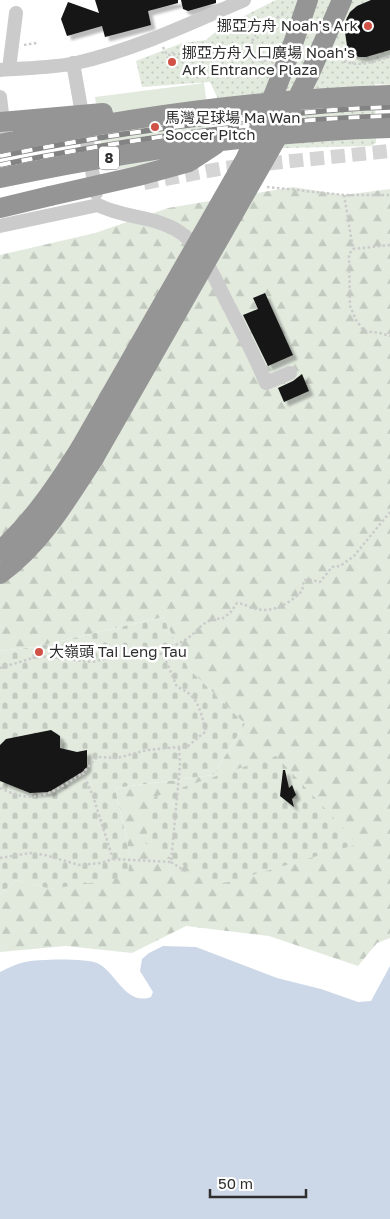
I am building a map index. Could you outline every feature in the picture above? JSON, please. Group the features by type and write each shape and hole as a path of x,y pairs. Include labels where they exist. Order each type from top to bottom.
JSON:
{"highway":[{"path":"0,551 32,519 87,453 283,127 310,73 342,0"},
{"path":"0,574 23,555 36,541 65,503 87,453 260,130 290,57 300,6"},
{"path":"1,134 158,108 214,109 298,100 390,95"},
{"name":"8","path":"0,178 54,167 218,142 390,128"},
{"path":"0,208 138,176 189,162 218,142"}],"street":[{"path":"16,13 4,70 73,63 102,56 142,43 244,0"},
{"path":"73,63 98,205"},
{"path":"0,97 1,134"},
{"path":"0,226 98,205 109,211 159,222 180,231 199,251 214,276 266,383 290,373"}],"path":[{"path":"245,54 258,30 284,13 300,6"},
{"path":"162,45 167,55 209,51 245,54 256,61 273,60"},
{"path":"334,52 339,59 364,64 374,63 390,56"},
{"path":"266,187 344,194 390,195"},
{"path":"344,194 353,249"},
{"path":"390,245 353,249 349,254 348,268 350,306 364,331 390,336"},
{"path":"0,668 39,656 92,662 137,651 170,647 185,640 205,623 215,618 222,619 230,613 237,603 246,604 256,609 280,608 302,591 304,580 320,582 332,567 340,566 354,556 390,512"},
{"path":"0,788 21,796 42,797 83,773 97,757 117,758 147,750 188,746 206,732 198,703 186,690 177,687 168,665 158,649"},
{"path":"171,862 180,764 179,747"},
{"path":"83,773 93,796 113,859"},
{"path":"0,858 30,853 45,855 79,866 100,864 113,859 171,862 188,873"}],"green space":[{"name":"挪亞方舟 Noah's Ark","path":"276,0 390,0 390,85 375,84 376,143 371,146 241,149 210,82 142,87 136,61 182,43 206,40 220,28"},
{"name":"馬灣足球場 Ma Wan Soccer Pitch","path":"204,83 214,157 105,171 95,97"},
{"path":"293,187 344,195 390,189 390,938 377,943 358,966 269,936 186,926 132,953 66,946 0,952 0,895 16,880 52,889 130,855 115,788 213,775 245,724 188,668 163,617 35,647 0,651 0,255 95,233 168,208"},
{"path":"163,617 188,668 245,724 213,775 115,788 130,855 128,877 51,889 16,880 0,895 0,651 35,647"},
{"path":"276,756 358,844 218,885 145,843 154,797"}],"water":[{"path":"163,946 196,947 277,978 321,989 358,1002 371,1001 390,966 390,1219 0,1219 0,972 18,964 31,961 63,960 93,962 105,968 128,993 142,999 151,997 153,992 140,971 142,959"}],"building":[{"path":"95,0 178,0 178,3 148,11 151,25 105,37 102,26 67,36 61,19 68,2 99,13"},
{"path":"181,0 216,0 216,3 188,11 183,9"},
{"name":"挪亞方舟 Noah's Ark","path":"371,0 390,0 390,50 366,57 359,57 352,54 347,46 346,20 350,12 357,6"},
{"path":"265,293 293,355 268,366 243,315 258,309 253,298"},
{"path":"302,374 309,391 284,402 278,388 293,381"},
{"path":"51,730 60,736 60,748 77,752 87,750 87,767 82,772 49,792 30,793 0,781 0,745 6,739"},
{"path":"283,770 285,770 289,788 292,785 296,795 292,799 294,807 280,796"}],"tunnel":[{"path":"144,183 224,168 390,151"}],"railway":[{"path":"0,156 63,144 189,125 321,111 390,107"},
{"path":"0,165 194,132 243,126 390,116"}],"place":[{"name":"挪亞方舟 Noah's Ark","path":"368,26"},
{"name":"挪亞方舟入口廣場 Noah's Ark Entrance Plaza","path":"172,62"},
{"name":"馬灣足球場 Ma Wan Soccer Pitch","path":"155,127"},
{"name":"大嶺頭 Tai Leng Tau","path":"39,652"}]}
